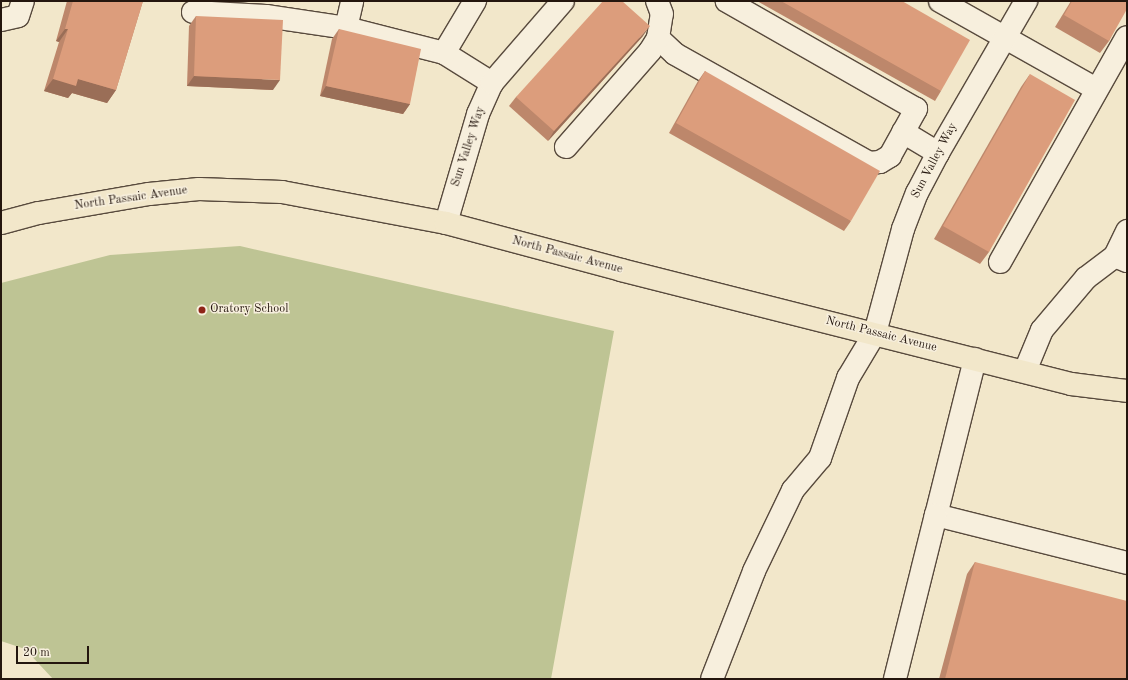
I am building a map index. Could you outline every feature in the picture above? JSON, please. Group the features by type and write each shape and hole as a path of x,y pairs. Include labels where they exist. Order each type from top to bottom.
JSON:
{"main road":[{"name":"North Passaic Avenue","path":"1,222 39,213 141,195 199,189 282,192 446,223 621,270 875,333 1071,384 1127,391"}],"street":[{"path":"1,20 18,16 23,1"},
{"path":"346,28 352,1"},
{"path":"444,53 475,1"},
{"name":"Sun Valley Way","path":"446,223 478,114 492,83 563,1"},
{"path":"566,147 650,51 658,38 662,14 658,1"},
{"path":"658,38 675,54 869,163 880,162 890,156 916,109 727,1"},
{"path":"940,1 1096,89"},
{"name":"Sun Valley Way","path":"712,679 754,571 793,490 820,458 848,378 875,333 902,229 938,153 1026,1"},
{"path":"192,12 267,9 444,53 492,83"},
{"path":"1000,262 1096,89 1127,37"},
{"path":"903,132 938,153"},
{"path":"1025,372 1042,330 1086,278 1121,258 1127,231"},
{"path":"895,679 975,359"},
{"path":"936,515 1127,563"}],"green space":[{"path":"240,246 614,331 551,679 53,679 25,649 1,641 1,283 110,255"}],"building":[{"path":"73,1 143,1 116,90 78,79 76,86 53,79 68,29 65,29"},
{"path":"603,1 622,1 650,26 554,131 516,97"},
{"path":"781,1 902,1 970,40 941,91"},
{"path":"1072,1 1127,1 1127,9 1109,41 1064,15"},
{"path":"196,16 283,20 280,80 194,76"},
{"path":"339,29 421,49 410,104 326,86"},
{"path":"705,71 880,171 851,221 676,123"},
{"path":"1030,74 1075,100 989,252 943,226"},
{"path":"975,562 1127,601 1127,679 945,679"}],"place":[{"name":"Oratory School","path":"202,310"}]}
